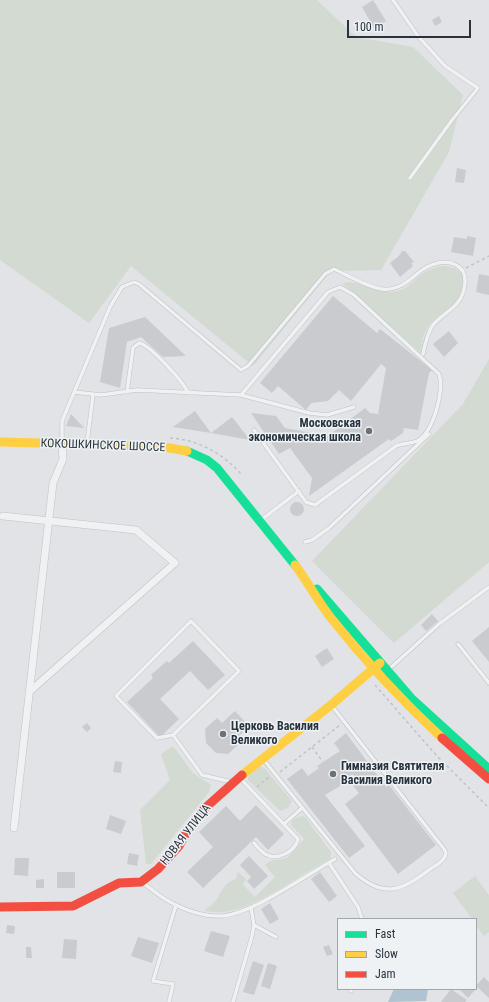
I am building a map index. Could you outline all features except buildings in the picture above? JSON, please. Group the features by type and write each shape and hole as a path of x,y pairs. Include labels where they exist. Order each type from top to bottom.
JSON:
{"main road":[{"name":"КОКОШКИНСКОЕ ШОССЕ","path":"0,442 158,446 176,448 195,454 217,468 297,568 330,617 373,668"},
{"path":"373,668 387,671 411,698 489,770"},
{"path":"373,668 422,720 489,779"},
{"name":"НОВАЯ УЛИЦА","path":"141,882 167,860 179,846 187,831 204,809 236,780 331,705 373,668"},
{"path":"447,732 489,762"},
{"path":"0,907 73,906 118,883 141,882"}],"street":[{"path":"14,828 53,483 63,459 62,444"},
{"path":"3,516 136,530 175,563 29,692"}],"lane":[{"path":"393,0 418,36 445,66 478,88 452,120 410,178"},
{"path":"62,444 62,421 110,307 122,287 128,284 139,284 241,370 248,366 326,274 334,269 381,289 400,286 428,266 448,263 457,265 463,269 465,280 461,298 452,310 432,326 426,340 423,354"},
{"path":"242,395 328,292 340,287 354,295 439,374 442,382 430,428 424,435 416,441 403,442 396,446 315,505 306,502 254,430"},
{"path":"127,392 133,348 139,343 147,346 183,383 188,393"},
{"path":"74,392 101,396 137,390 242,395 320,415 327,415 354,406"},
{"path":"87,444 93,395"},
{"path":"305,542 312,540 329,528 429,434"},
{"path":"260,521 298,491"},
{"path":"387,671 439,624 489,586"},
{"path":"192,622 239,671 173,735 157,738 116,696 192,622"},
{"path":"458,644 489,683"},
{"path":"263,758 356,873 376,886 393,889 407,885 446,856 444,849 331,705"},
{"path":"173,735 202,775 236,780 253,791 298,839 297,844 285,854 272,856 266,854 254,843"},
{"path":"284,824 302,808"},
{"path":"141,882 176,905 213,916 223,916 251,908 335,859"},
{"path":"329,863 358,907 362,918"},
{"path":"169,1002 173,984 153,981 176,905"},
{"path":"233,1002 254,925 251,908"},
{"path":"254,925 276,937"}],"path":[{"path":"463,269 489,256"},
{"path":"373,668 436,755 489,808"},
{"path":"253,791 345,722"},
{"path":"312,747 323,762"}],"shaded area":[{"path":"0,0 317,0 356,37 413,47 463,95 449,152 381,270 331,271 253,366 131,266 89,323 0,260"},
{"path":"445,266 455,268 461,272 463,283 462,292 458,299 432,322 427,329 423,338 421,353 342,283 356,283 383,291 397,291 409,286 428,270"},
{"path":"489,359 489,562 394,643 312,561 463,404"},
{"path":"173,746 193,773 211,785 209,792 151,864 146,864 140,810 170,780 161,754"},
{"path":"258,767 262,767 266,770 292,801 288,808 280,811 248,780 248,777"},
{"path":"302,816 305,817 331,852 331,858 250,905 223,912 204,911 216,901 227,884 236,879 238,872 246,879 243,885 255,897 275,877 265,865 270,861 287,858 304,839 291,825 291,822 294,819"},
{"path":"475,876 489,895 489,932 484,936 477,926 477,918 471,918 453,893"}],"water":[{"path":"394,990 428,990 426,1001 388,1002"}],"traffic: fast":[{"path":"187,451 207,460 217,468 295,565"},
{"path":"317,589 411,698 489,769"}],"traffic: slow":[{"path":"0,442 158,446 187,451"},
{"path":"295,565 326,612 357,650 398,695 442,738"},
{"path":"242,775 331,705 380,663"}],"traffic: jam":[{"path":"442,738 489,779"},
{"path":"0,907 73,906 119,883 141,882 158,869 179,846 187,831 204,809 242,775"}],"place":[{"name":"Московская экономическая школа","path":"369,431"},
{"name":"Церковь Василия Великого","path":"223,734"},
{"name":"Гимназия Святителя Василия Великого","path":"333,774"}]}
